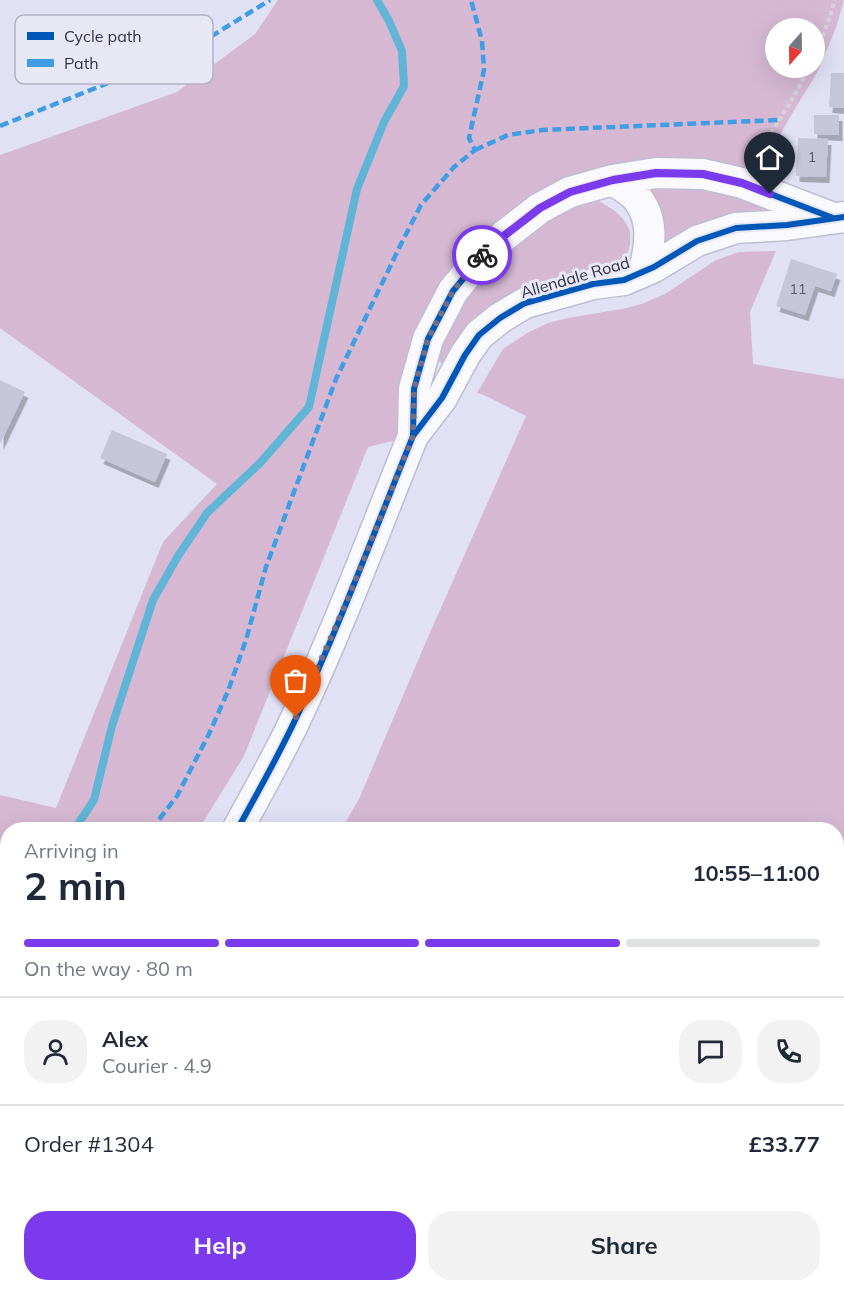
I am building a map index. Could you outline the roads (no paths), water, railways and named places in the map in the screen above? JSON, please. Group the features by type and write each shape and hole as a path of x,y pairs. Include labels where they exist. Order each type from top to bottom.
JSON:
{"street":[{"name":"Allendale Road","path":"413,436 414,389 428,339 453,291 481,256 505,235 540,208 570,192 613,180 656,173 703,174 742,183 839,217"},
{"path":"613,180 636,196 645,210 650,238 644,271"},
{"name":"Allendale Road","path":"242,822 301,707 350,594 413,436 442,398 465,355 479,335 500,318 525,303 593,284 624,280 654,267 698,241 736,228 787,225 839,217"}],"waterway":[{"path":"79,822 94,800 112,726 153,600 178,556 207,513 260,463 309,407 357,189 384,122 404,86 402,51 377,0"}]}
